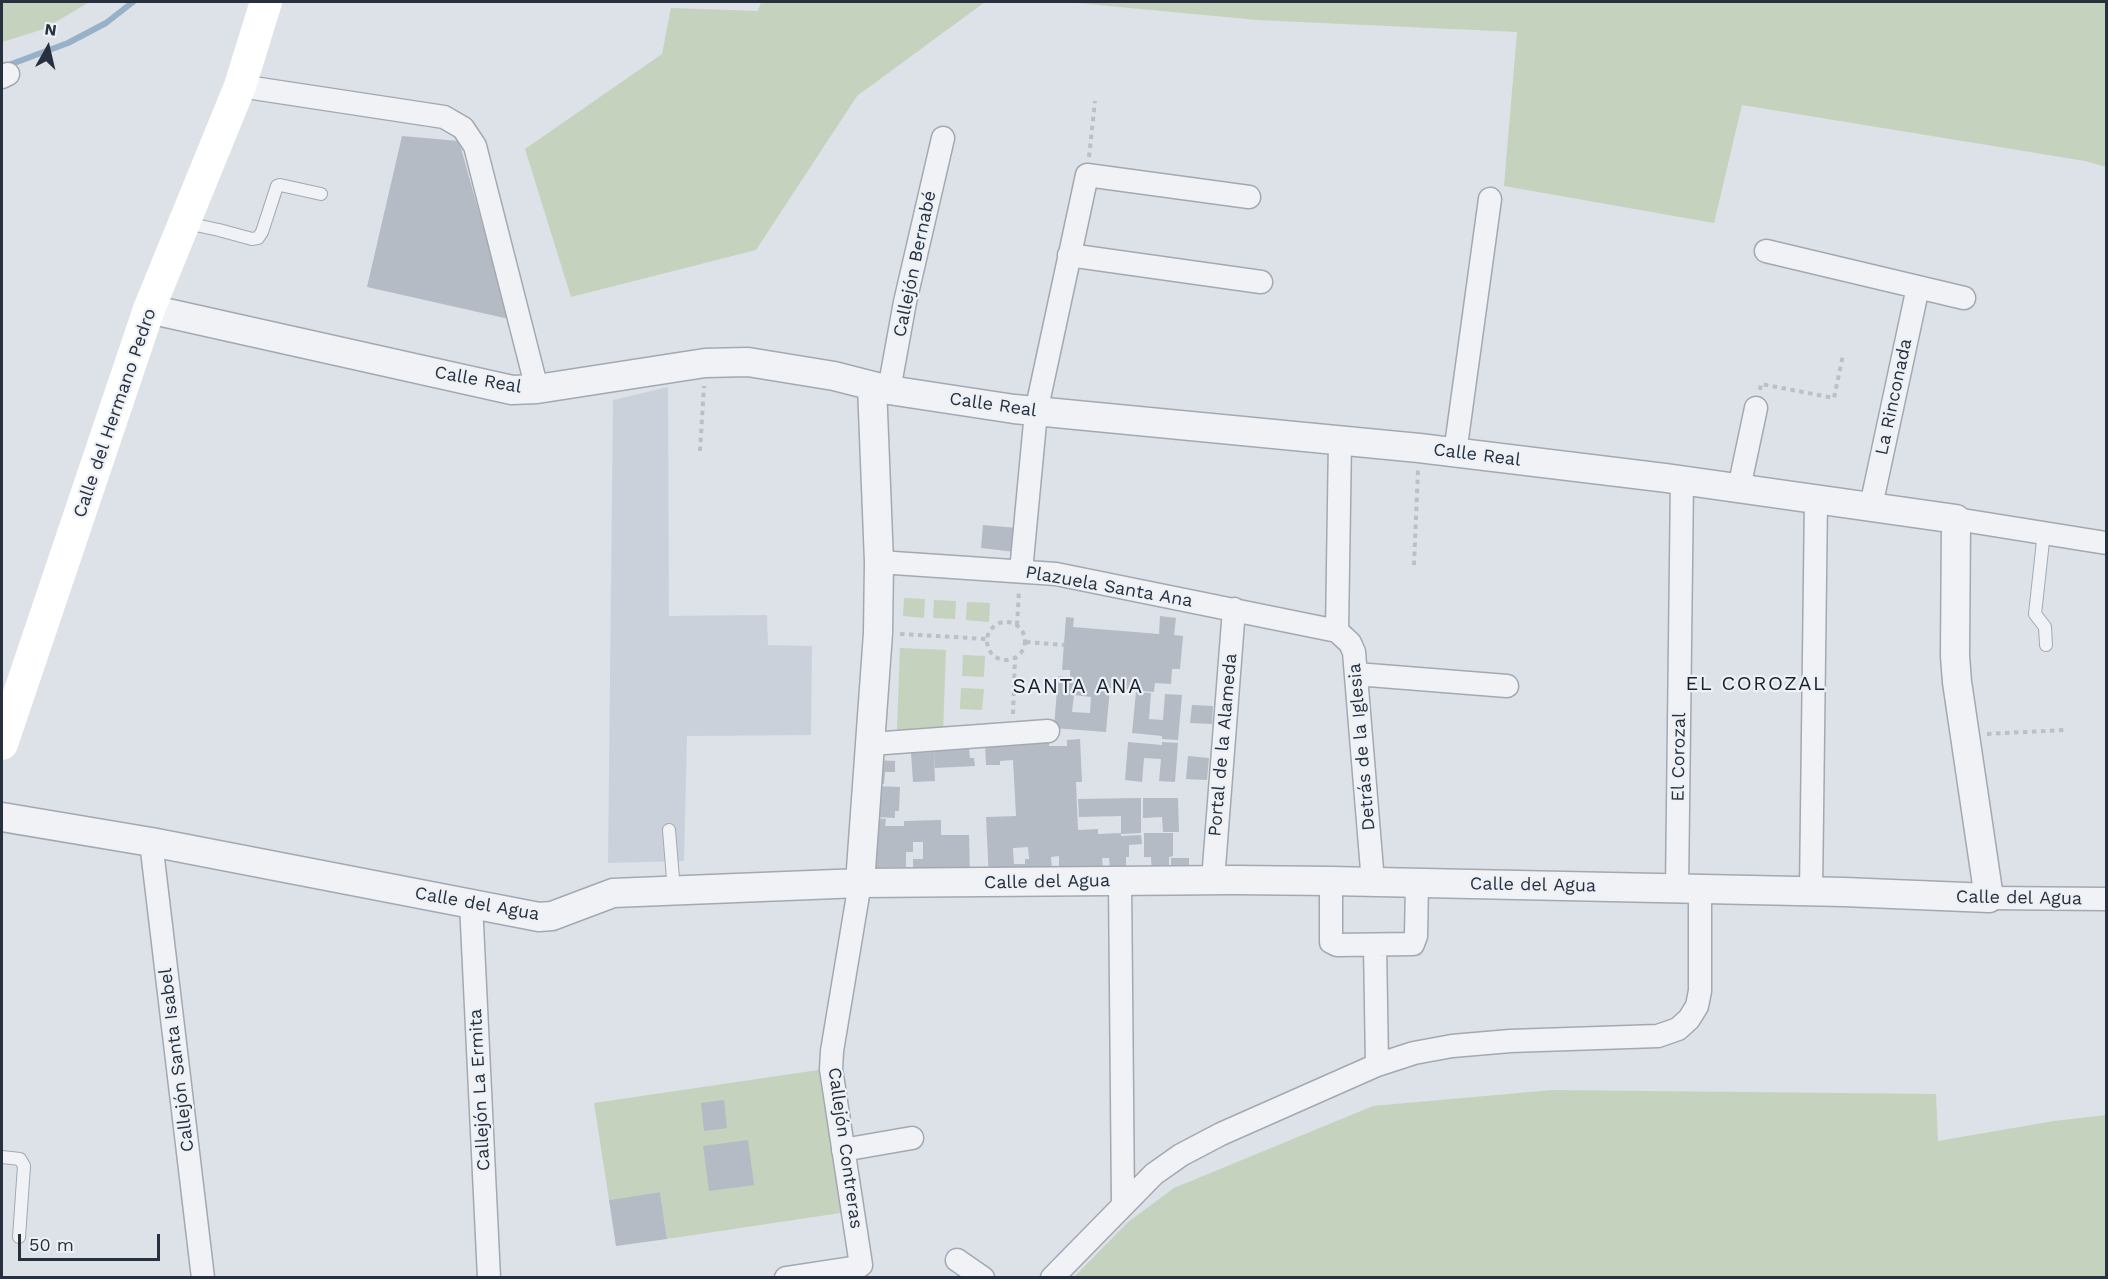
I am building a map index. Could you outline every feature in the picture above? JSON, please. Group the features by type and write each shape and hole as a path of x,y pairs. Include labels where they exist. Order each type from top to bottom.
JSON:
{"main road":[{"name":"Calle del Hermano Pedro","path":"2,744 149,309 240,86 266,2"}],"street":[{"path":"240,86 444,117 463,128 476,146 537,389"},
{"name":"Callejón Bernabé","path":"880,388 905,302 943,138"},
{"path":"1021,571 1036,412 1087,175 1249,197"},
{"path":"1455,453 1490,199"},
{"path":"1766,251 1964,298"},
{"path":"1069,255 1260,282"},
{"name":"La Rinconada","path":"1858,505 1918,287"},
{"name":"Calle Real","path":"149,309 512,390 537,389 705,363 748,362 834,376 880,388 1036,412 1419,448 1682,480 1858,505"},
{"path":"860,883 878,633 880,388"},
{"path":"1739,488 1756,408"},
{"path":"1337,631 1340,440"},
{"name":"El Corozal","path":"1052,1278 1154,1174 1181,1155 1221,1134 1377,1065 1414,1053 1452,1046 1510,1041 1658,1036 1678,1029 1689,1019 1697,1006 1700,990 1689,889 1682,480"},
{"path":"1811,891 1816,499"},
{"path":"1858,505 2106,543"},
{"path":"1956,519 1955,656 1964,735 1989,898"},
{"name":"Plazuela Santa Ana","path":"879,562 1056,574 1337,631"},
{"name":"Portal de la Alameda","path":"1213,880 1234,609"},
{"name":"Detrás de la Iglesia","path":"1337,631 1350,643 1354,652 1373,882"},
{"path":"1356,675 1507,686"},
{"path":"871,744 1048,731"},
{"name":"Calle del Agua","path":"2,817 151,842 539,917 552,916 614,893 860,883 1330,881 2106,899"},
{"name":"Callejón Santa Isabel","path":"151,842 202,1278"},
{"path":"1120,881 1123,1204"},
{"path":"1330,881 1331,942 1337,945 1409,945 1416,941 1417,883"},
{"name":"Callejón Contreras","path":"786,1278 858,1267 862,1260 831,1069 860,883"},
{"name":"Callejón La Ermita","path":"471,903 489,1278"},
{"path":"1375,945 1377,1065"},
{"path":"843,1150 912,1138"},
{"path":"957,1260 983,1278"}],"lane":[{"path":"184,223 252,239 258,238 277,186 321,194"},
{"path":"2044,532 2035,614 2045,627 2046,645"},
{"path":"669,830 674,891"},
{"path":"2,1157 20,1160 24,1166 19,1238"}],"path":[{"path":"1087,175 1095,101"},
{"path":"1756,408 1761,384 1834,398 1843,356"},
{"path":"700,451 705,363"},
{"path":"1414,565 1419,448"},
{"path":"1017,625 1021,571"},
{"path":"1010,622 1017,625 1022,630 1026,642 1020,654 1007,661 999,659 987,647 989,631 995,625 1010,622"},
{"path":"878,633 987,639"},
{"path":"1026,642 1064,645"},
{"path":"1012,733 1015,658"},
{"path":"1964,735 2064,730"}],"shaded area":[{"path":"668,387 669,616 767,615 768,645 812,646 811,735 687,736 684,861 608,863 613,400"}],"green space":[{"path":"2,2 89,2 44,29 2,42"},
{"path":"761,2 985,2 857,96 756,250 571,297 525,149 662,54 671,8 758,11"},
{"path":"1067,2 2106,2 2106,167 2085,161 1742,105 1714,223 1504,186 1517,32 1257,20"},
{"path":"904,598 925,599 924,618 903,616"},
{"path":"934,600 956,601 955,619 933,618"},
{"path":"967,602 990,603 989,622 966,620"},
{"path":"900,648 946,650 943,732 897,730"},
{"path":"963,655 985,656 984,677 962,676"},
{"path":"961,688 984,689 982,710 960,709"},
{"path":"825,1069 847,1212 667,1239 660,1192 609,1200 594,1103"},
{"path":"1552,1090 1936,1094 1938,1141 2054,1121 2106,1115 2106,1277 1074,1277 1128,1222 1174,1188 1373,1106"}],"building":[{"path":"402,136 459,141 509,319 367,287"},
{"path":"983,525 1017,528 1015,552 981,548"},
{"path":"1160,616 1176,618 1174,635 1183,636 1180,669 1172,669 1171,684 1155,683 1154,692 1110,688 1106,732 1054,728 1058,676 1070,677 1070,670 1062,670 1066,617 1074,618 1073,627 1159,634","holes":["1074,695 1091,697 1090,713 1072,712"]},
{"path":"1136,692 1151,693 1149,719 1163,720 1165,694 1182,695 1178,740 1132,733"},
{"path":"1192,705 1213,706 1212,724 1190,723"},
{"path":"1049,736 1049,746 1067,746 1067,740 1080,739 1082,782 1076,782 1078,830 1098,829 1098,834 1121,833 1121,836 1141,835 1142,844 1129,845 1126,874 1059,869 1059,856 1051,857 1052,869 989,880 986,817 1016,816 1013,760 1000,761 1000,765 986,765 985,744","holes":["1028,847 1029,859 1025,859 1025,864 1014,864 1013,848","1102,858 1109,858 1110,868 1103,868"]},
{"path":"1128,742 1162,745 1162,742 1178,743 1175,782 1159,781 1161,759 1144,758 1142,782 1125,780"},
{"path":"969,749 970,758 974,758 975,766 935,768 934,751"},
{"path":"934,752 935,781 913,782 911,753"},
{"path":"1188,756 1209,758 1207,780 1186,779"},
{"path":"875,760 895,761 895,772 885,772 884,784 874,783"},
{"path":"874,786 900,787 899,811 895,811 895,818 875,817"},
{"path":"1141,798 1141,833 1121,834 1121,816 1079,817 1078,799"},
{"path":"1143,798 1178,798 1179,832 1163,832 1162,817 1143,818"},
{"path":"873,818 886,819 885,826 904,826 904,821 941,820 941,835 969,835 970,876 942,876 942,868 929,868 929,878 913,878 913,859 923,859 923,842 913,842 913,852 906,852 906,867 872,868"},
{"path":"1144,833 1173,833 1173,856 1169,857 1169,875 1152,876 1151,857 1144,857"},
{"path":"1171,858 1189,858 1189,870 1171,871"},
{"path":"724,1100 727,1128 704,1131 701,1103"},
{"path":"748,1140 754,1185 709,1191 703,1146"},
{"path":"660,1192 667,1239 616,1246 609,1200"}],"waterway":[{"path":"6,66 68,43 106,23 133,2"}],"district":[{"name":"EL COROZAL","path":"1756,684"},
{"name":"SANTA ANA","path":"1078,687"}]}
